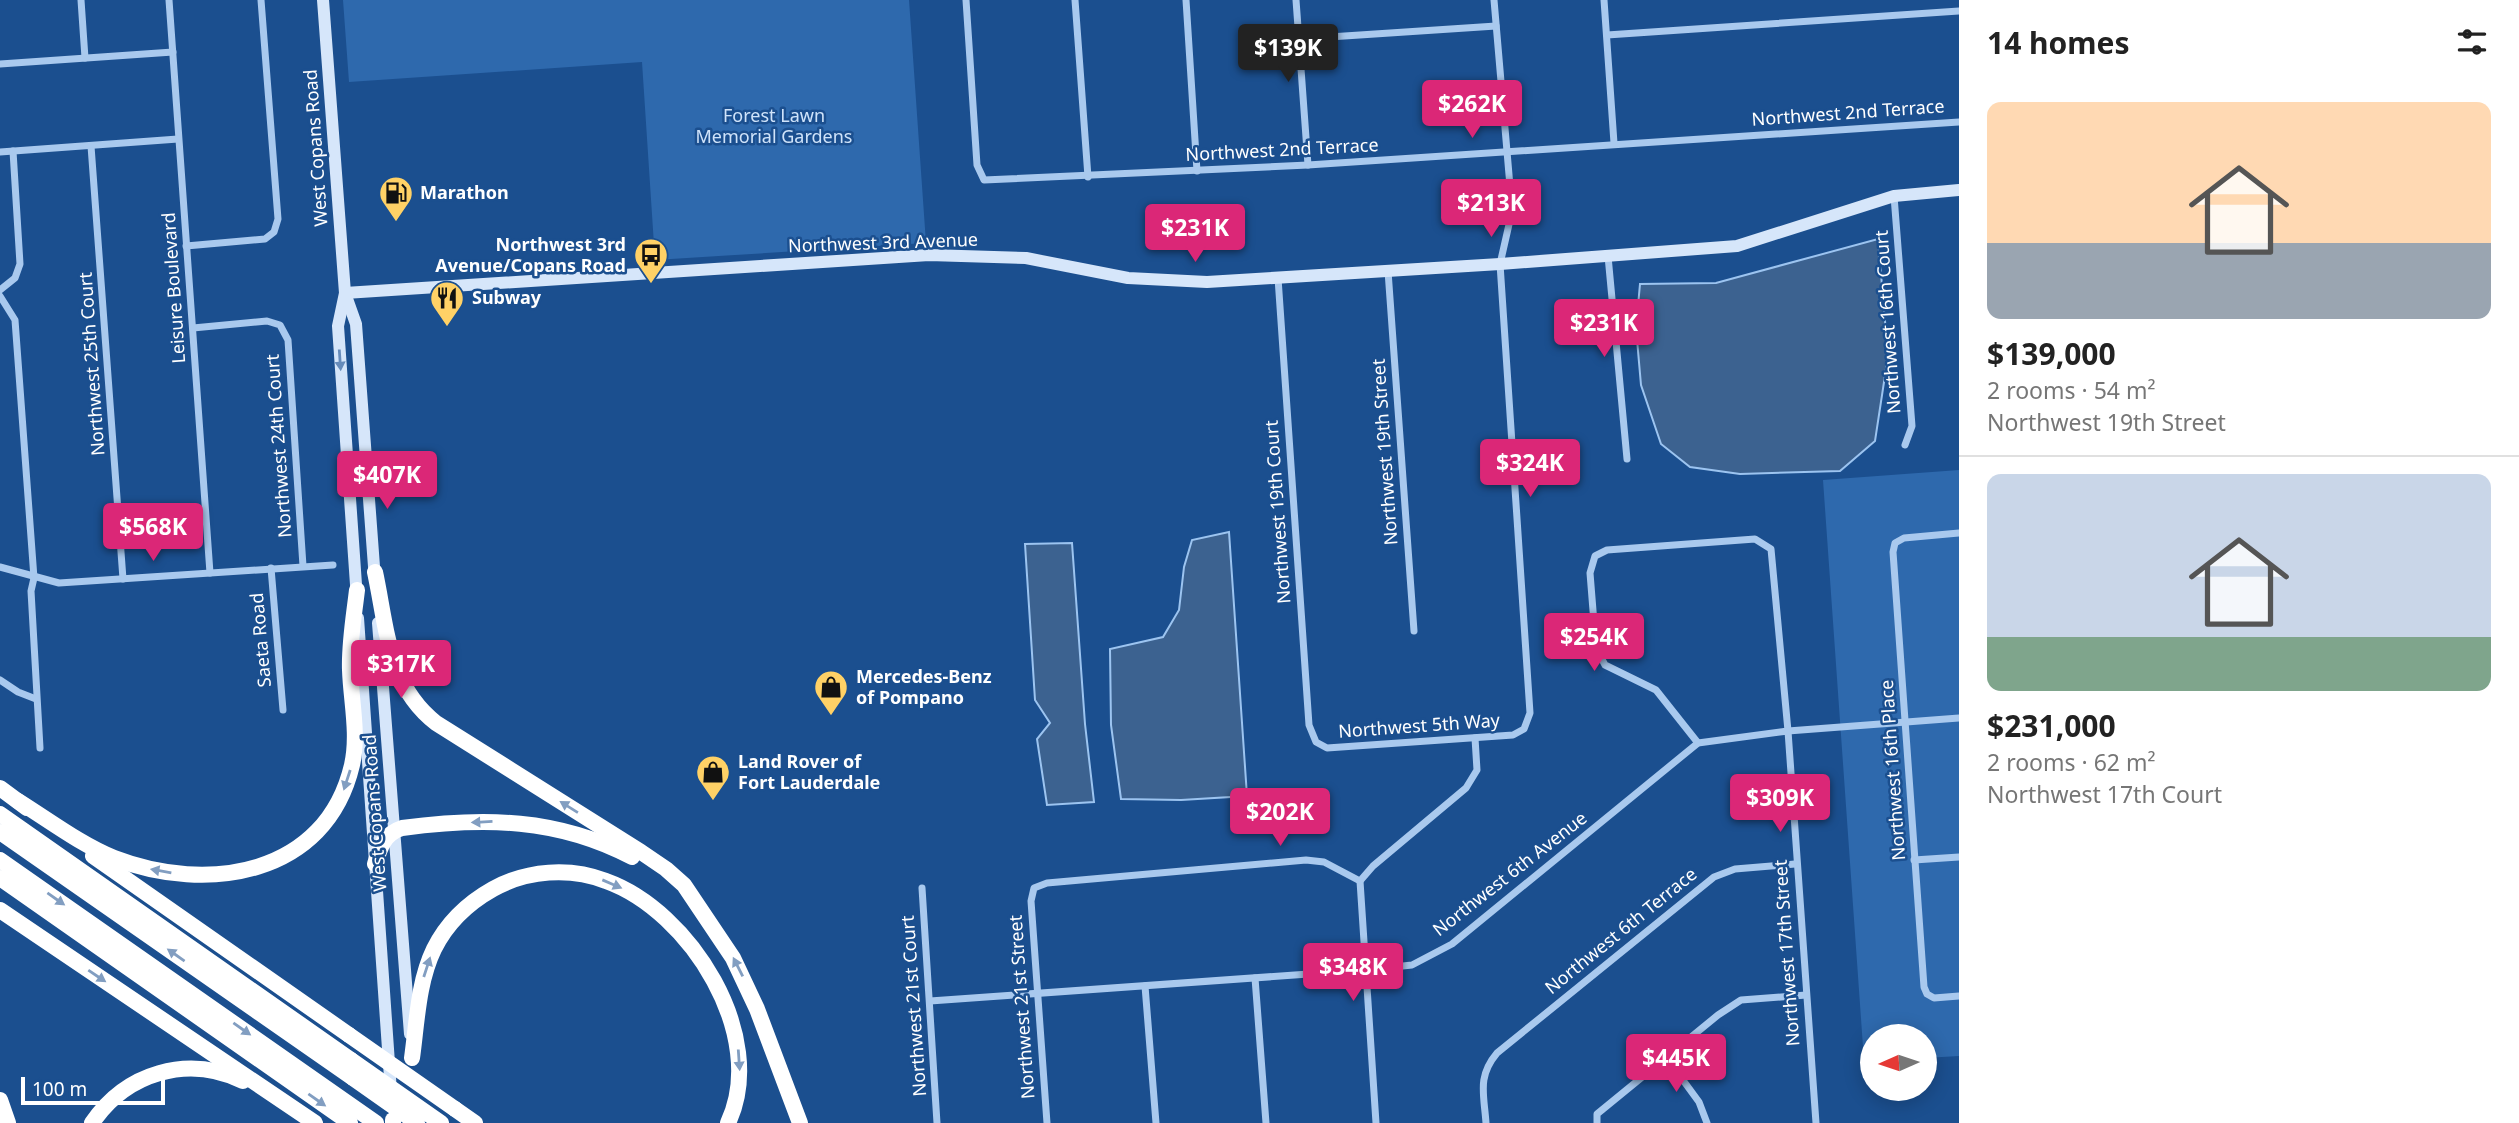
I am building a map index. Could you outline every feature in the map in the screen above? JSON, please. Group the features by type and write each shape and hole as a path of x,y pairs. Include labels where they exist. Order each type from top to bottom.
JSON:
{"highway":[{"path":"374,572 396,670 408,695 421,710 436,723 666,869 689,891 733,957 749,990 800,1123"},
{"path":"0,788 96,849 126,862 158,871 201,875 236,873 257,868 285,856 325,821 343,792 350,773 354,744 349,667 356,590"},
{"path":"19,801 56,830 475,1123"},
{"path":"0,814 441,1123"},
{"path":"375,864 383,842 394,831 407,827 512,822 551,827 585,836 649,867 678,890 713,927"},
{"path":"0,832 416,1123"},
{"path":"0,860 353,1116"},
{"path":"412,1058 422,986 428,964 439,940 459,915 476,900 506,882 549,873 583,874 617,885 652,908 687,942 711,977 731,1020 739,1053 739,1085 728,1123"},
{"path":"0,878 353,1116 376,1123"},
{"path":"0,910 315,1123"},
{"path":"92,1123 104,1106 131,1085 155,1073 174,1069 200,1068 216,1071 240,1079 286,1103"},
{"path":"0,1100 8,1123"}],"main road":[{"name":"West Copans Road","path":"323,0 345,293 356,324 416,1123"},
{"name":"Northwest 3rd Avenue","path":"345,293 929,255 1026,258 1128,278 1207,282 1500,264 1737,246 1894,196 1959,190"},
{"name":"West Copans Road","path":"345,293 338,326 393,1122"}],"street":[{"path":"81,0 85,58"},
{"name":"Leisure Boulevard","path":"169,0 210,573"},
{"path":"186,246 265,239 274,232 278,219 261,0"},
{"name":"Northwest 2nd Terrace","path":"966,0 977,165 984,180 1308,165 1959,122"},
{"path":"1075,0 1088,177"},
{"path":"1186,0 1197,171"},
{"path":"1296,0 1308,165"},
{"path":"1494,0 1511,198"},
{"path":"1604,0 1614,143"},
{"path":"1606,35 1959,11"},
{"path":"1299,39 1496,26"},
{"path":"0,64 173,52"},
{"path":"0,152 178,139"},
{"name":"Northwest 25th Court","path":"91,146 123,579"},
{"path":"0,290 15,278 20,264 13,151"},
{"name":"Northwest 16th Court","path":"1894,196 1912,426 1905,445"},
{"path":"1500,264 1510,220"},
{"path":"1608,256 1628,459"},
{"name":"Northwest 5th Way","path":"1316,741 1326,748 1513,735 1524,729 1530,713 1500,264"},
{"name":"Northwest 19th Street","path":"1388,271 1414,631"},
{"name":"Northwest 19th Court","path":"1278,278 1309,725 1316,741"},
{"path":"0,296 15,320 34,578 31,590 40,748"},
{"name":"Northwest 24th Court","path":"193,328 267,321 280,325 288,340 303,566"},
{"name":"Northwest 16th Place","path":"1959,533 1904,538 1895,543 1893,552 1914,860 1927,994 1934,998 1959,996"},
{"name":"Northwest 17th Street","path":"1698,743 1656,690 1605,665 1597,648 1591,586 1590,573 1595,556 1607,550 1755,538 1770,549 1788,731 1816,1123"},
{"path":"0,567 60,583 333,565"},
{"name":"Saeta Road","path":"271,568 283,710"},
{"path":"0,680 18,692 36,699"},
{"path":"1698,743 1788,731 1959,718"},
{"path":"1376,1123 1360,881 1373,866 1466,788 1477,770 1475,738"},
{"name":"Northwest 6th Avenue","path":"930,1001 1412,965 1452,944 1698,743"},
{"path":"1914,860 1959,857"},
{"name":"Northwest 21st Street","path":"1047,1123 1031,901 1034,888 1047,883 1306,860 1324,862 1360,881"},
{"name":"Northwest 6th Terrace","path":"1486,1123 1483,1081 1486,1065 1497,1053 1714,877 1735,869 1796,864"},
{"name":"Northwest 21st Court","path":"922,888 937,1123"},
{"path":"1255,978 1266,1123"},
{"path":"1145,986 1156,1123"},
{"path":"1597,1119 1666,1057 1741,1000 1806,995"},
{"path":"1666,1057 1699,1102 1707,1123"}],"green space":[{"name":"Forest Lawn Memorial Gardens","path":"343,0 909,0 926,243 655,260 642,62 349,82"},
{"path":"1959,470 1959,1056 1937,1057 1937,1024 1861,1024 1823,480"}],"shaded area":[{"path":"1878,239 1888,356 1875,441 1840,471 1740,474 1690,467 1661,444 1641,385 1636,328 1640,284 1716,283"},
{"path":"1229,532 1247,796 1181,800 1121,799 1111,725 1110,649 1163,637 1179,610 1184,567 1192,540"},
{"path":"1072,543 1085,724 1094,802 1047,805 1037,739 1050,723 1035,700 1025,544"}],"place":[{"name":"Marathon","path":"396,223"},
{"name":"Northwest 3rd Avenue/Copans Road","path":"651,285"},
{"name":"Subway","path":"447,328"},
{"name":"Mercedes-Benz of Pompano","path":"831,717"},
{"name":"Land Rover of Fort Lauderdale","path":"713,802"}]}
